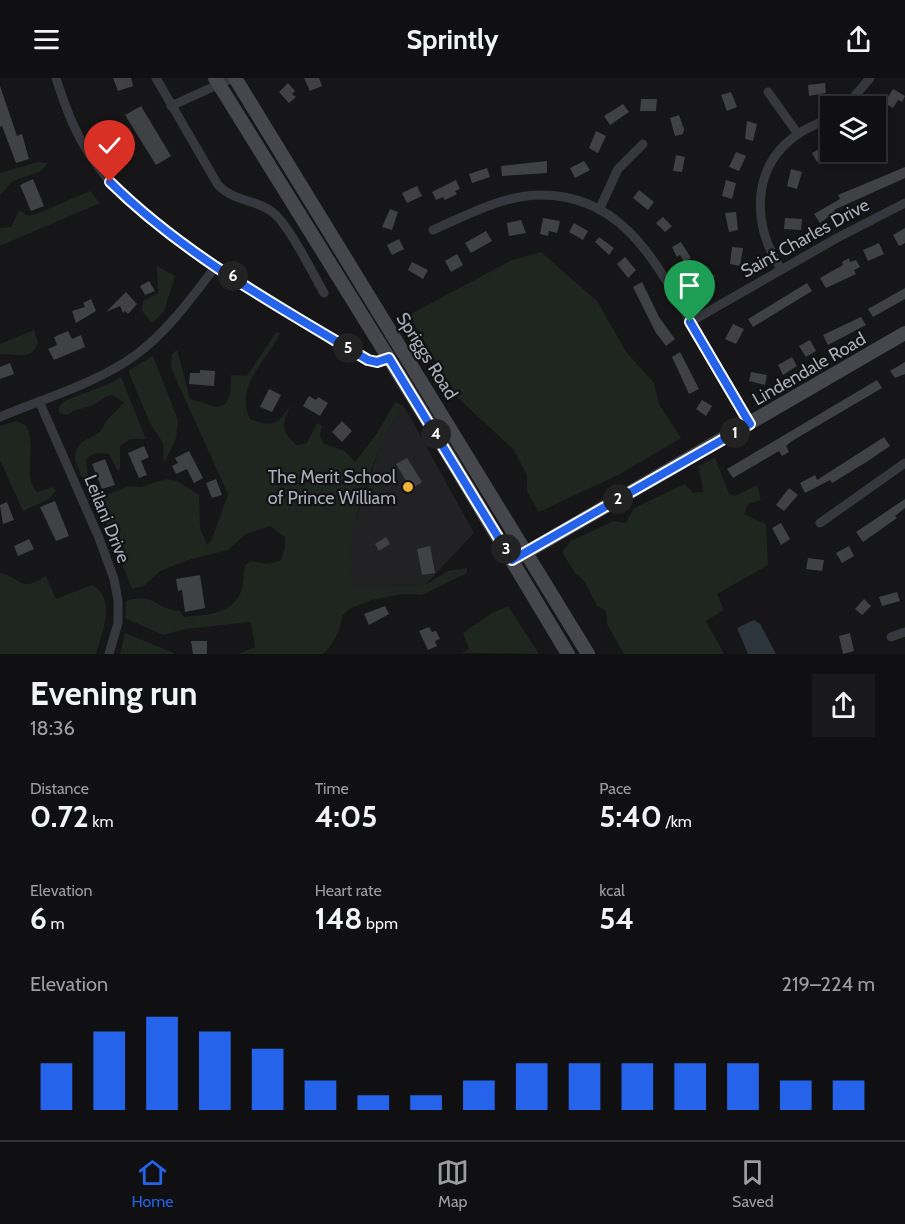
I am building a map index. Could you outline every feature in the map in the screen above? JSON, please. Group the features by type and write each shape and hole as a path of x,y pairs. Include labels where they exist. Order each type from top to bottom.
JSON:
{"main road":[{"name":"Spriggs Road","path":"234,78 588,654"},
{"name":"Spriggs Road","path":"217,81 389,358 568,654"},
{"name":"Lindendale Road","path":"512,560 905,333"}],"street":[{"path":"56,78 76,132 110,182 154,222 216,266 368,360 377,362 389,358"},
{"path":"156,78 218,185 233,196 262,206 276,215 324,293"},
{"path":"171,106 217,81 234,78"},
{"path":"855,96 870,78"},
{"path":"768,92 798,134"},
{"path":"781,269 763,235 761,197 767,173 774,159 798,134 820,123"},
{"path":"599,210 618,169 643,144"},
{"path":"433,230 494,204 525,196 556,196 599,210 631,232 646,248 750,424"},
{"name":"Saint Charles Drive","path":"690,322 781,269 905,203"},
{"path":"0,417 105,373 137,354 169,325 216,266"},
{"name":"Leilani Drive","path":"39,401 114,579 118,600 118,623 109,654"},
{"path":"820,523 905,463"},
{"path":"891,637 905,632"}],"shaded area":[{"path":"38,162 48,163 41,171 13,181 0,195 0,173"},
{"path":"90,191 100,203 0,246 0,228 11,227 19,210 28,216 36,214"},
{"path":"541,252 597,301 627,353 654,383 659,404 681,438 620,474 539,512 527,491 527,475 514,450 457,397 409,315 510,261"},
{"path":"157,266 175,276 164,311 152,323 142,311 143,301 158,293"},
{"path":"34,330 38,342 32,352 23,355 0,354 0,344"},
{"path":"276,332 280,333 278,338 248,387 246,408 250,419 274,423 282,417 290,405 284,427 287,435 297,445 307,443 317,423 322,426 320,436 324,444 345,451 355,462 378,432 395,402 404,406 382,442 357,514 350,554 355,586 425,585 448,571 467,568 467,573 422,595 404,594 372,600 349,609 342,616 333,642 323,654 238,654 255,647 251,622 186,629 163,635 125,618 126,601 143,598 180,611 184,617 223,610 236,601 240,594 245,565 251,561 266,564 280,561 285,548 285,537 270,526 246,534 228,550 191,559 160,571 144,586 132,589 97,499 128,486 141,487 166,479 177,481 199,495 200,528 207,545 212,539 228,494 171,368 172,354 177,350 190,399 217,407 226,404 230,394 231,375 247,376"},
{"path":"153,356 178,420 176,438 164,464 163,443 150,423 129,373 129,370"},
{"path":"121,377 146,439 130,439 120,446 118,471 109,454 90,455 86,460 89,485 85,485 75,460 76,450 82,442 100,432 106,421 124,403 113,395 67,415 59,413 59,407 66,400 109,384"},
{"name":"The Merit School of Prince William","path":"404,406 474,533 425,585 348,587 349,541 382,440"},
{"path":"16,421 26,425 29,434 32,485 37,492 53,487 56,491 49,499 23,511 0,460 0,426"},
{"path":"715,458 729,494 735,496 757,485 761,500 748,504 744,514 766,524 768,565 717,594 724,610 706,621 724,654 624,654 607,624 606,611 597,606 585,582 575,573 562,552 571,541 614,521 626,523 634,508 685,484 693,493 704,492 698,466"},
{"path":"0,573 26,584 31,584 46,576 56,599 92,585 100,591 104,598 106,616 96,654 0,654"},
{"path":"508,606 539,654 462,653 469,649 463,633 492,613"},
{"path":"754,620 760,624 776,654 748,654 737,628"},
{"path":"125,633 174,653 120,654"}],"building":[{"path":"113,78 131,78 133,86 118,91"},
{"path":"304,78 319,78 322,86 310,91"},
{"path":"288,83 295,91 292,94 296,97 289,103 279,92"},
{"path":"825,83 826,93 809,96 808,85"},
{"path":"0,86 17,136 22,134 29,159 16,163 2,126 0,127"},
{"path":"893,89 905,96 902,102 898,100 893,108 886,104"},
{"path":"731,92 737,107 727,111 721,95"},
{"path":"641,99 657,99 656,111 640,111"},
{"path":"623,104 629,112 610,125 604,116"},
{"path":"141,106 171,156 156,165 125,115"},
{"path":"679,115 684,129 683,134 675,136 670,118"},
{"path":"747,121 757,124 753,141 745,139"},
{"path":"596,131 606,136 598,153 589,148"},
{"path":"820,148 820,160 817,162 812,153"},
{"path":"736,152 746,156 739,171 729,167"},
{"path":"676,155 685,157 682,172 673,171"},
{"path":"547,161 547,173 502,176 501,166"},
{"path":"584,161 590,170 575,178 570,168"},
{"path":"905,167 905,178 834,210 835,212 820,223 814,214 840,199 838,195"},
{"path":"487,168 490,177 472,183 469,174"},
{"path":"791,169 802,172 797,189 787,186"},
{"path":"33,179 44,206 31,211 20,185"},
{"path":"456,180 460,189 455,191 457,194 445,200 443,197 436,200 432,192"},
{"path":"726,180 736,183 732,199 722,196"},
{"path":"417,186 422,196 407,203 402,193"},
{"path":"639,190 654,202 648,210 633,198"},
{"path":"390,209 398,212 392,230 382,227"},
{"path":"736,212 738,230 729,232 725,213"},
{"path":"663,217 672,226 665,232 656,223"},
{"path":"543,218 560,221 557,233 549,231 548,236 540,234"},
{"path":"785,218 802,219 801,230 784,229"},
{"path":"521,220 526,233 509,236 507,223"},
{"path":"574,223 588,231 583,240 569,232"},
{"path":"905,228 905,243 899,246 893,235"},
{"path":"486,231 492,241 471,253 465,243"},
{"path":"599,237 614,248 609,255 595,242"},
{"path":"399,239 404,249 392,255 387,245"},
{"path":"681,242 691,258 684,262 680,255 677,257 672,247"},
{"path":"879,243 884,254 868,261 863,250"},
{"path":"732,247 743,248 740,266 730,264"},
{"path":"457,254 463,265 451,272 445,261"},
{"path":"625,257 636,270 628,278 617,264"},
{"path":"849,258 850,262 856,260 860,267 854,270 856,274 826,288 820,278 843,265 842,262"},
{"path":"412,262 428,270 423,279 408,270"},
{"path":"700,268 715,276 710,285 695,278"},
{"path":"149,281 155,291 145,295 140,286"},
{"path":"642,282 659,317 675,339 666,346 656,333 633,287"},
{"path":"807,283 812,291 753,327 748,319"},
{"path":"905,288 905,299 873,317 868,309"},
{"path":"126,292 137,304 128,314 125,311 123,313 120,306 106,312"},
{"path":"91,299 96,311 76,323 72,311 85,307 83,303"},
{"path":"861,317 866,325 828,345 823,335"},
{"path":"733,324 744,329 736,344 725,339"},
{"path":"68,331 72,339 81,335 85,347 54,360 48,349 57,345 54,337"},
{"path":"810,340 816,351 806,357 799,346"},
{"path":"680,352 699,389 689,394 672,357"},
{"path":"792,357 797,366 783,375 778,365"},
{"path":"905,362 905,374 895,378 890,371"},
{"path":"10,363 14,374 0,379 0,367"},
{"path":"200,370 215,371 214,386 189,384 190,373 200,373"},
{"path":"751,372 767,375 765,385 749,381"},
{"path":"877,380 882,388 792,441 786,446 789,452 782,456 779,451 733,478 727,469"},
{"path":"269,389 281,395 272,412 260,407"},
{"path":"309,396 316,400 318,397 328,403 320,416 303,406"},
{"path":"702,400 712,406 706,416 696,409"},
{"path":"342,421 352,431 342,442 332,432"},
{"path":"884,437 890,446 832,483 830,480 805,493 800,483 815,475 817,480"},
{"path":"144,446 149,457 141,461 147,475 139,478 128,453"},
{"path":"189,451 203,478 194,483 187,469 176,474 172,466 178,463 175,458"},
{"path":"407,458 422,482 411,489 396,464"},
{"path":"105,459 115,485 102,489 92,464"},
{"path":"216,479 222,495 212,498 206,483"},
{"path":"789,488 798,495 784,511 776,505"},
{"path":"905,499 905,508 895,516 897,518 863,542 856,532"},
{"path":"55,501 69,536 56,541 40,507"},
{"path":"7,502 14,520 3,524 0,505"},
{"path":"781,523 790,539 781,545 772,528"},
{"path":"386,537 390,544 379,551 375,544"},
{"path":"29,539 34,549 18,556 14,546"},
{"path":"430,546 435,573 422,575 417,549"},
{"path":"849,546 854,556 842,563 836,553"},
{"path":"808,558 824,560 822,571 806,569"},
{"path":"200,575 205,608 185,612 182,590 178,591 176,579"},
{"path":"897,592 900,601 882,606 879,597"},
{"path":"864,599 871,606 862,615 855,609"},
{"path":"385,606 389,614 369,625 364,614"},
{"path":"429,627 432,632 436,631 440,639 435,641 437,646 428,650 419,631"},
{"path":"850,633 854,651 843,654 839,636"},
{"path":"191,641 207,641 207,654 193,654"}],"place":[{"name":"The Merit School of Prince William","path":"408,487"}],"route":[{"path":"110,182 154,222 215,265 368,360 377,362 389,358 512,560 750,424 690,322"}]}
